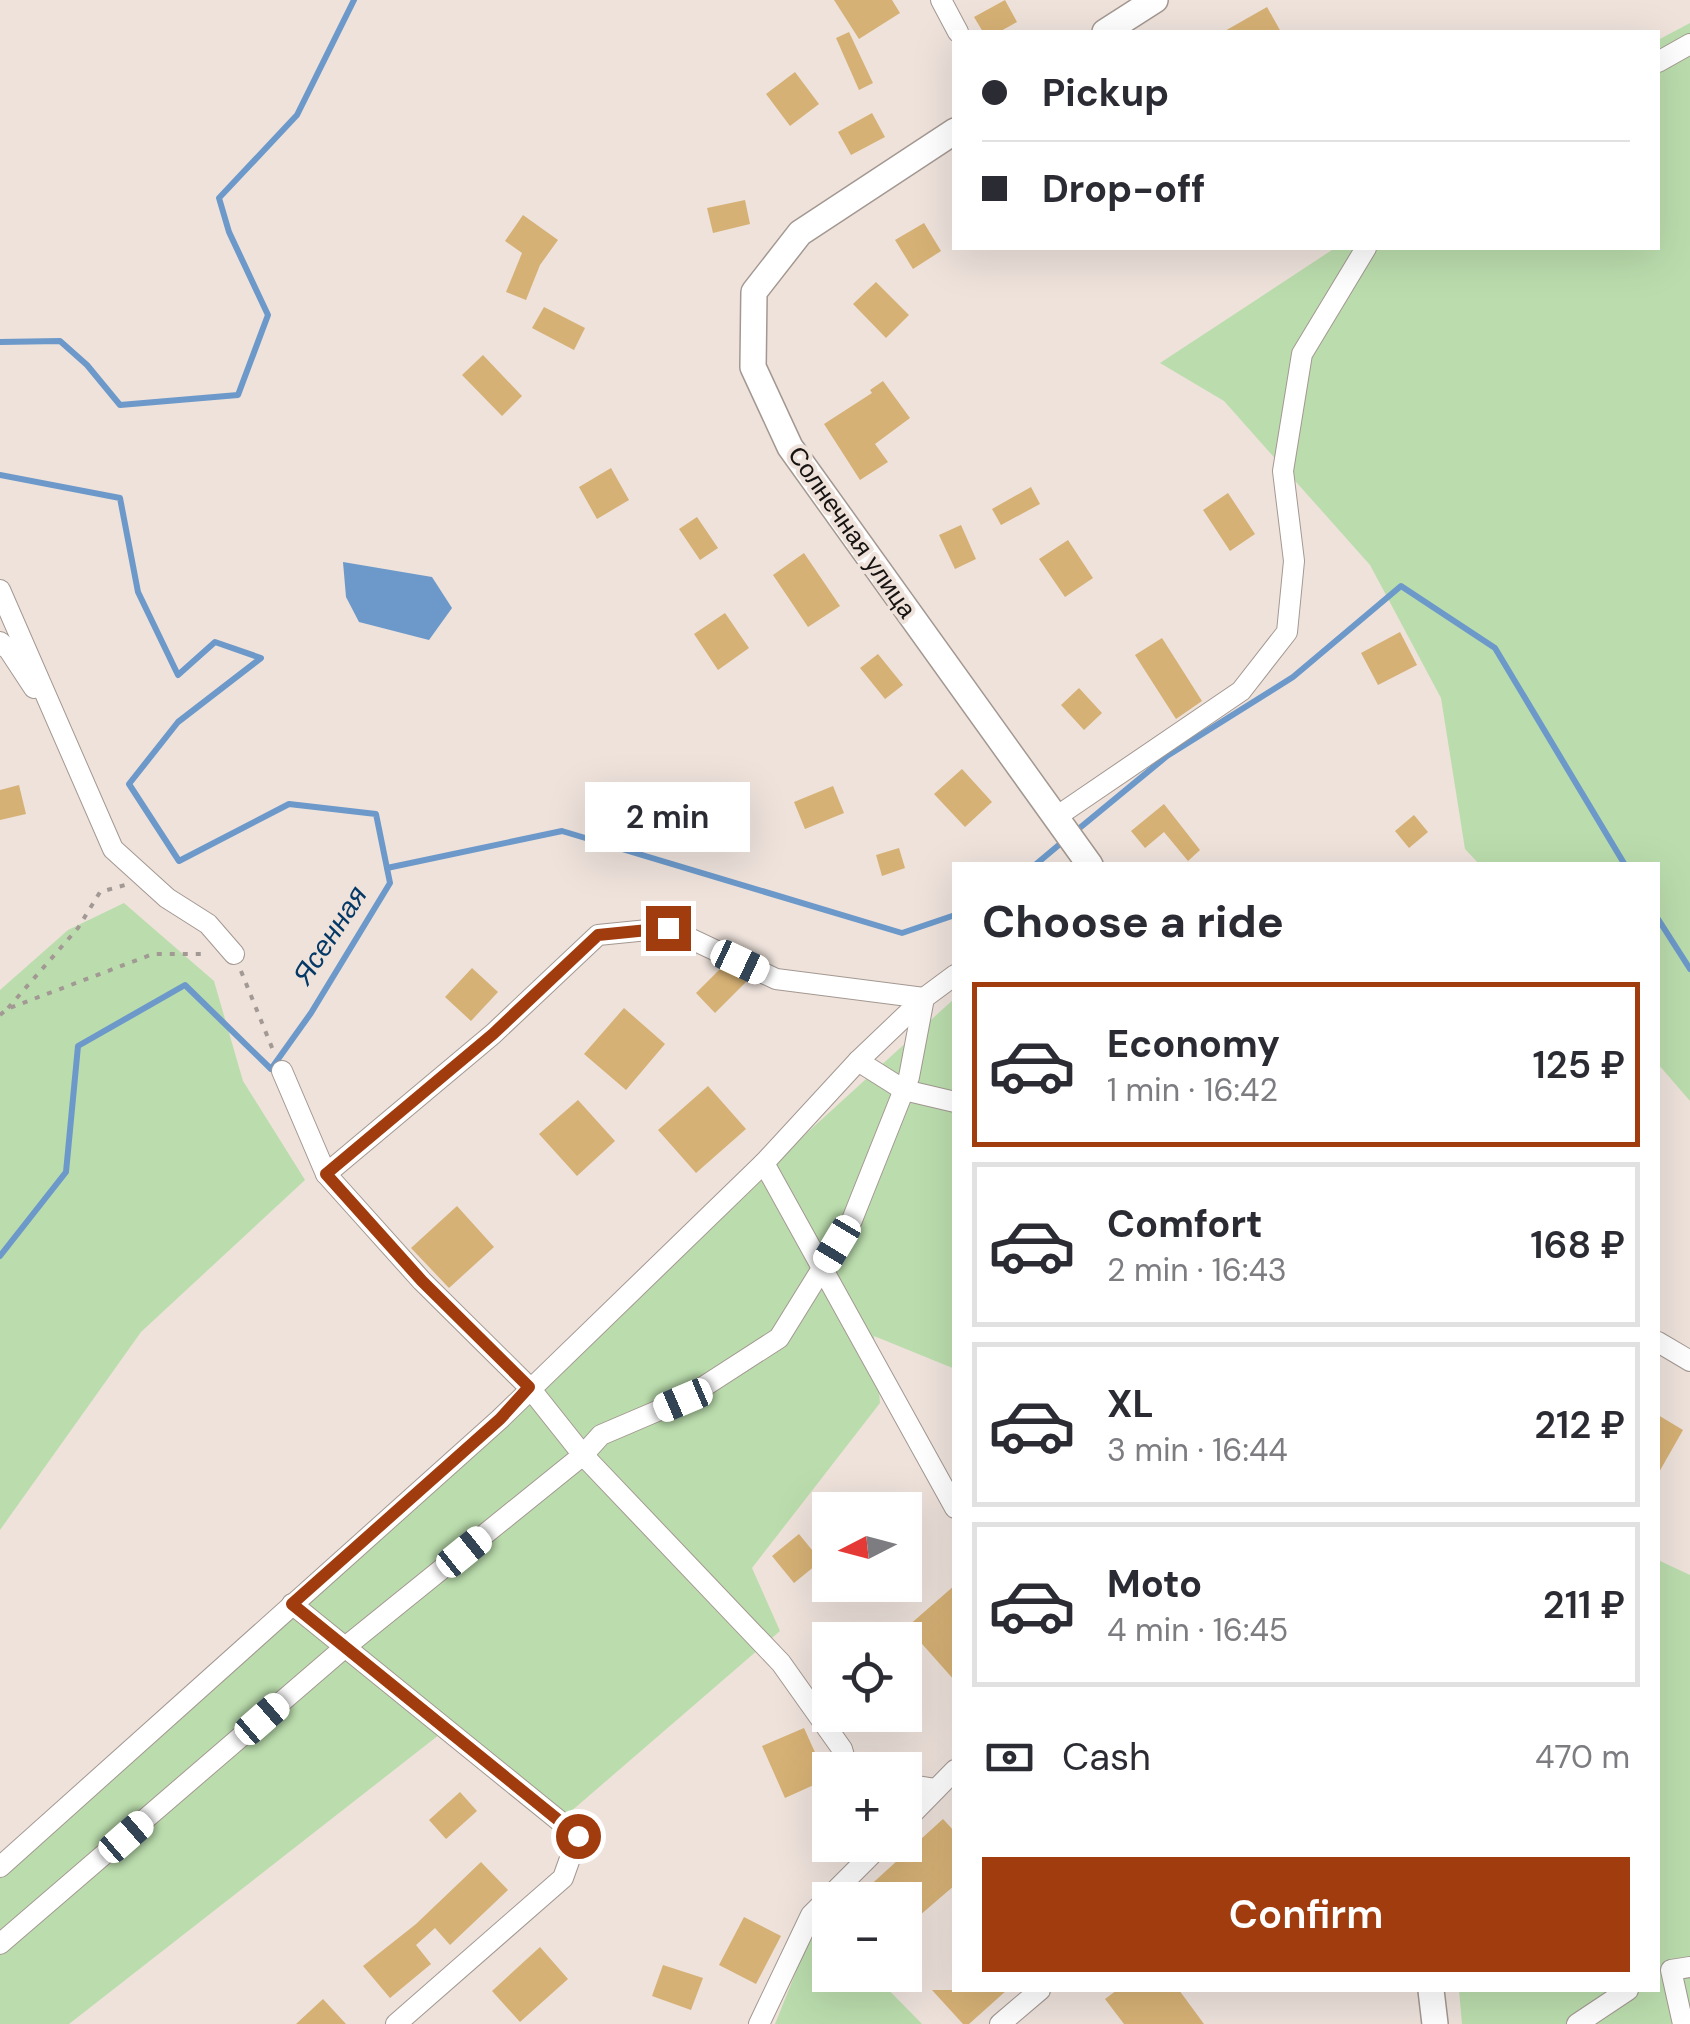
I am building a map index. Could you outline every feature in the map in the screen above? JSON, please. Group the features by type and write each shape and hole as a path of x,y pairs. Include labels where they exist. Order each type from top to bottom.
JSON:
{"street":[{"path":"941,0 957,30"},
{"path":"1108,30 1154,0"},
{"path":"1660,61 1690,44"},
{"name":"Солнечная улица","path":"952,133 800,233 754,292 753,367 790,447 1088,862"},
{"path":"1056,818 1242,690 1287,632 1294,560 1282,470 1302,354 1365,250"},
{"path":"0,590 113,848 168,898 208,924 234,954"},
{"path":"0,642 63,732"},
{"path":"326,1174 493,1034 598,935 668,928 776,979 924,998"},
{"path":"0,1867 500,1419 764,1164 858,1061 924,998 952,977"},
{"path":"0,1944 344,1648 583,1455 601,1435 683,1400 779,1338 852,1220 904,1090 924,998"},
{"path":"858,1061 904,1090 952,1101"},
{"path":"282,1070 326,1174 422,1281 529,1387 583,1455 781,1663 843,1752"},
{"path":"764,1164 952,1503"},
{"path":"1660,1343 1690,1361"},
{"path":"292,1604 578,1836 563,1878 396,2024"},
{"path":"922,1804 952,1773"},
{"path":"922,1787 936,1790"},
{"path":"759,2024 811,1915 864,1862"},
{"path":"1673,1966 1683,2024"},
{"path":"1000,2024 1038,1992"},
{"path":"1431,1992 1434,2024"},
{"path":"1576,2024 1626,1992"}],"path":[{"path":"0,1015 78,928 100,892 127,884"},
{"path":"7,1008 152,954 234,954 272,1049"}],"green space":[{"path":"1690,23 1690,1101 1660,1066 1660,862 1477,862 1465,849 1441,698 1370,565 1224,401 1160,363 1332,250 1660,250 1660,39"},
{"path":"124,903 214,981 243,1081 305,1180 141,1332 0,1530 0,990 68,930"},
{"path":"952,1001 952,1368 874,1336 880,1403 752,1568 780,1631 554,1826 444,1731 69,2024 0,2024 0,1868"},
{"path":"1660,1561 1690,1575 1690,2024 1462,2024 1459,1992 1660,1992"},
{"path":"812,1932 812,1992 891,1992 922,2024 775,2024"}],"water":[{"path":"343,562 432,577 452,608 429,640 359,622 346,597"}],"building":[{"path":"834,0 892,0 900,13 859,39"},
{"path":"1005,0 1017,22 1003,30 982,30 974,17"},
{"path":"1267,7 1280,30 1227,30"},
{"path":"849,32 873,83 859,90 836,38"},
{"path":"795,72 819,104 790,126 766,94"},
{"path":"872,113 885,137 851,155 838,132"},
{"path":"745,200 750,224 713,233 707,208"},
{"path":"523,215 558,240 540,265 526,300 506,292 522,253 505,241"},
{"path":"924,223 941,251 913,269 895,240"},
{"path":"876,282 909,315 886,338 853,304"},
{"path":"544,307 585,328 574,350 532,328"},
{"path":"483,355 522,396 502,416 462,375"},
{"path":"883,381 910,418 875,444 888,462 860,480 824,424 872,393 870,390"},
{"path":"611,468 629,500 597,519 579,487"},
{"path":"1031,487 1040,504 1001,525 992,509"},
{"path":"1228,493 1255,534 1230,551 1203,510"},
{"path":"697,517 718,548 700,560 679,529"},
{"path":"961,525 976,559 955,569 939,535"},
{"path":"1068,540 1093,578 1065,597 1039,559"},
{"path":"804,553 840,606 808,627 773,575"},
{"path":"725,613 749,648 718,670 694,634"},
{"path":"1400,632 1417,665 1378,685 1361,653"},
{"path":"1162,638 1202,701 1176,719 1135,655"},
{"path":"878,654 903,685 885,699 860,668"},
{"path":"1079,688 1102,713 1084,730 1061,705"},
{"path":"962,769 992,802 965,827 934,794"},
{"path":"19,785 26,814 0,820 0,790"},
{"path":"833,786 844,813 805,829 794,802"},
{"path":"1164,804 1200,850 1188,861 1164,832 1145,848 1131,831"},
{"path":"1414,815 1428,832 1409,848 1395,831"},
{"path":"899,848 905,868 882,876 876,855"},
{"path":"472,968 498,992 471,1021 445,997"},
{"path":"721,968 747,981 715,1013 696,993"},
{"path":"624,1008 665,1044 626,1090 584,1054"},
{"path":"708,1086 746,1129 696,1173 658,1130"},
{"path":"578,1100 615,1141 577,1176 539,1134"},
{"path":"457,1206 494,1247 449,1288 411,1248"},
{"path":"1660,1416 1683,1430 1660,1470"},
{"path":"799,1534 812,1550 812,1568 794,1583 772,1556"},
{"path":"952,1588 952,1678 922,1644 922,1622 913,1622"},
{"path":"804,1728 815,1752 812,1786 785,1798 762,1746"},
{"path":"460,1792 477,1811 446,1839 429,1820"},
{"path":"943,1819 952,1829 952,1888 922,1913 922,1882 874,1882 896,1862 922,1862 922,1838"},
{"path":"481,1862 508,1890 450,1945 435,1928 416,1945 431,1964 390,1998 363,1966 416,1924"},
{"path":"744,1917 781,1936 756,1984 719,1965"},
{"path":"540,1947 568,1979 520,2022 492,1991"},
{"path":"663,1965 703,1978 691,2010 652,1996"},
{"path":"932,1990 1005,1992 969,2024 963,2024"},
{"path":"1114,1992 1180,1992 1204,2024 1124,2024 1105,1999"},
{"path":"323,1999 346,2024 296,2024"}],"waterway":[{"name":"Ясенная","path":"0,342 60,341 87,365 120,405 238,395 268,315 229,232 219,198 297,115 354,0"},
{"name":"Ясенная","path":"0,475 120,498 138,592 178,675 215,642 261,658 178,722 129,784 179,861 289,804 376,814 390,883 311,1013 271,1069 185,985 78,1046 66,1172 0,1256"},
{"path":"1076,831 1167,756 1293,677 1401,586 1495,648 1623,862"},
{"path":"387,868 562,831 902,933 952,916"},
{"path":"1039,862 1066,839"},
{"path":"1660,922 1690,969"}],"route":[{"path":"578,1836 292,1604 500,1419 529,1387 422,1281 326,1174 493,1034 598,935 668,928"}]}
